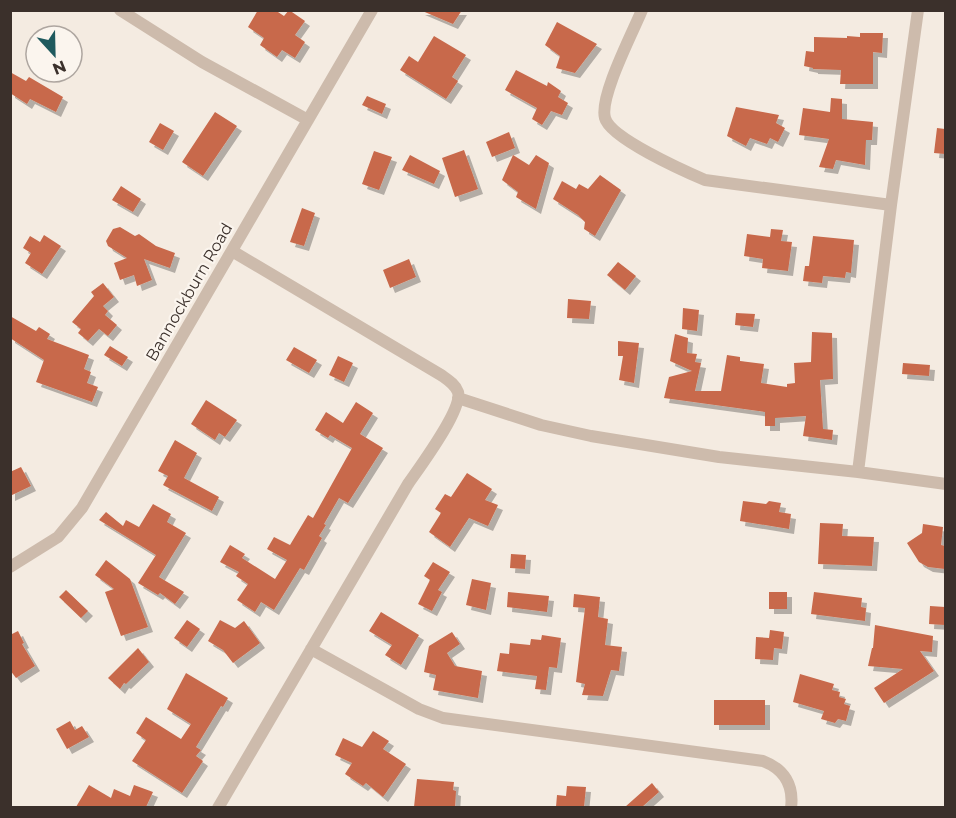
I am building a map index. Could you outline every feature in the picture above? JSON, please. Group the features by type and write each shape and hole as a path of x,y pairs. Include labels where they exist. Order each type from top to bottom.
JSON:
{"street":[{"path":"120,10 202,62 308,120"},
{"name":"Bannockburn Road","path":"10,567 58,537 73,521 197,314 372,10"},
{"path":"642,10 603,106 607,124 620,136 705,180 891,204"},
{"path":"858,472 918,10"},
{"path":"218,807 408,484 438,438 458,398 454,387 441,375 232,251"},
{"path":"458,398 541,425 591,436 719,457 945,484"},
{"path":"311,649 419,709 443,718 763,761 778,769 788,781 792,792 791,807"}],"building":[{"path":"258,10 275,10 284,16 289,10 305,21 295,35 305,42 295,58 282,50 277,57 260,45 264,38 248,27"},
{"path":"420,10 462,10 453,24"},
{"path":"557,22 597,44 575,73 556,68 560,56 545,45"},
{"path":"860,33 883,33 882,53 873,52 873,84 840,84 841,70 813,69 804,66 806,51 814,52 814,37 860,37"},
{"path":"434,36 466,55 452,77 458,81 446,99 400,70 409,56 418,62"},
{"path":"516,70 547,86 548,82 561,91 558,97 568,103 562,115 551,111 542,125 532,119 537,108 505,90"},
{"path":"10,72 24,80 24,84 41,84 63,97 56,112 30,99 27,104 10,93"},
{"path":"367,96 386,104 382,114 362,105"},
{"path":"831,98 842,99 842,119 873,122 872,140 866,140 865,165 836,160 833,169 819,167 829,139 799,135 803,108 830,112"},
{"path":"736,107 779,115 776,123 785,128 778,142 770,138 767,144 750,138 746,146 727,136"},
{"path":"215,112 237,126 203,176 182,162"},
{"path":"160,123 174,131 163,150 149,142"},
{"path":"937,128 945,129 945,154 934,153"},
{"path":"509,132 515,148 492,157 486,142"},
{"path":"464,150 478,189 455,197 442,158"},
{"path":"374,151 392,157 379,190 362,184"},
{"path":"410,155 440,171 434,184 402,170"},
{"path":"513,155 529,165 536,155 549,163 536,209 516,197 518,192 502,180"},
{"path":"600,175 621,190 595,236 584,229 585,222 578,215 553,199 562,181 576,189 579,184 588,189"},
{"path":"121,186 141,199 133,212 112,200"},
{"path":"302,208 315,213 304,246 290,242"},
{"path":"120,227 175,253 170,268 144,259 152,280 137,286 134,275 120,280 114,263 127,258 108,246 106,241 113,229"},
{"path":"771,229 783,230 781,241 792,242 788,271 762,268 763,259 744,256 747,234 770,237"},
{"path":"44,235 61,246 42,274 25,263 31,253 23,248 30,236 40,242"},
{"path":"813,236 854,240 851,273 846,272 845,278 823,276 822,283 803,281 805,266 809,266"},
{"path":"409,259 416,277 390,288 383,270"},
{"path":"618,262 636,276 625,290 607,275"},
{"path":"103,283 114,297 103,306 108,311 105,315 117,325 108,336 99,329 88,341 78,333 81,329 72,322 94,296 91,292"},
{"path":"568,299 591,301 589,319 567,318"},
{"path":"683,308 699,310 697,331 682,329"},
{"path":"736,313 755,314 753,327 735,325"},
{"path":"10,316 36,331 39,327 50,334 47,339 89,355 84,369 91,372 87,383 98,387 92,402 36,382 44,360 10,338"},
{"path":"812,332 832,333 833,379 820,380 823,429 833,430 832,440 803,436 806,416 775,418 775,426 765,426 765,412 664,398 669,377 692,371 670,361 675,334 688,338 687,353 697,354 695,362 701,363 695,391 721,391 727,355 740,357 740,361 764,364 761,383 787,387 787,384 795,383 794,363 811,362"},
{"path":"618,341 639,343 634,383 619,380 623,356 618,356"},
{"path":"110,346 128,357 122,366 104,355"},
{"path":"294,347 317,360 309,373 286,360"},
{"path":"338,356 353,363 344,382 329,375"},
{"path":"903,363 930,365 929,376 902,374"},
{"path":"206,400 237,420 225,437 219,433 215,440 191,424"},
{"path":"356,402 373,413 360,434 383,448 348,503 339,498 324,524 326,525 319,536 322,538 304,570 300,568 274,610 261,602 255,612 237,600 248,584 236,576 239,572 220,562 230,545 245,554 242,558 275,579 287,560 267,549 274,537 290,545 308,515 313,518 352,448 330,435 328,438 315,430 326,412 343,423"},
{"path":"175,440 197,453 184,478 219,497 212,511 163,485 168,476 158,471"},
{"path":"21,467 31,486 10,496 10,472"},
{"path":"467,473 492,489 485,500 498,505 488,526 469,518 450,547 429,532 441,513 435,509 445,494 451,497"},
{"path":"743,501 781,503 779,512 791,514 789,529 740,521"},
{"path":"153,504 171,514 167,522 186,533 159,577 184,592 175,604 160,593 158,595 138,583 156,555 99,520 106,512 123,526 126,520 139,527"},
{"path":"820,523 843,524 842,536 874,537 872,566 818,564"},
{"path":"923,524 943,527 941,545 945,546 945,569 928,567 919,562 907,543 922,533"},
{"path":"511,554 526,555 525,569 510,568"},
{"path":"106,560 130,579 148,627 121,636 105,592 114,589 95,575"},
{"path":"433,562 450,572 438,590 442,592 432,611 418,604 430,580 424,576"},
{"path":"472,579 491,583 486,610 466,605"},
{"path":"66,590 88,611 81,618 59,597"},
{"path":"508,592 549,596 547,612 507,607"},
{"path":"769,592 787,592 787,609 769,609"},
{"path":"814,592 862,598 861,607 866,608 865,621 811,614"},
{"path":"574,594 600,597 598,617 608,619 605,645 622,647 619,671 611,670 603,696 582,695 585,684 576,682 585,608 573,607"},
{"path":"930,606 945,607 945,625 929,624"},
{"path":"381,612 419,635 401,665 385,655 392,645 369,631"},
{"path":"187,620 200,629 187,647 174,638"},
{"path":"220,620 235,628 244,621 260,643 233,663 223,650 208,641"},
{"path":"875,625 933,636 932,652 920,651 934,671 884,703 874,688 903,669 868,666 873,648"},
{"path":"770,630 784,632 782,649 774,648 773,660 755,659 756,637 769,638"},
{"path":"18,631 24,643 22,644 35,666 16,678 10,670 10,635"},
{"path":"452,632 460,644 447,653 455,666 482,671 478,698 433,690 436,675 424,672 429,646"},
{"path":"542,635 561,638 557,668 549,667 546,690 535,689 537,676 497,671 500,653 509,654 510,643 530,645 531,639 541,640"},
{"path":"138,648 149,662 120,689 108,678"},
{"path":"186,673 228,698 196,747 201,750 196,756 203,761 182,793 132,761 146,740 136,733 146,717 181,739 191,724 167,709"},
{"path":"800,674 834,684 832,690 840,692 839,697 846,699 844,704 850,706 846,721 838,719 835,723 821,719 824,711 793,702"},
{"path":"714,700 765,700 765,725 714,725"},
{"path":"70,721 75,730 82,726 89,737 67,749 56,729"},
{"path":"373,731 389,741 383,749 406,764 383,797 366,783 363,786 345,774 352,763 335,755 343,738 362,747"},
{"path":"417,779 454,782 455,807 414,807"},
{"path":"652,783 659,792 642,807 625,807"},
{"path":"89,785 111,798 114,789 130,796 134,785 153,792 146,807 76,807"},
{"path":"567,786 586,787 584,807 556,807 557,795 566,796"}]}
